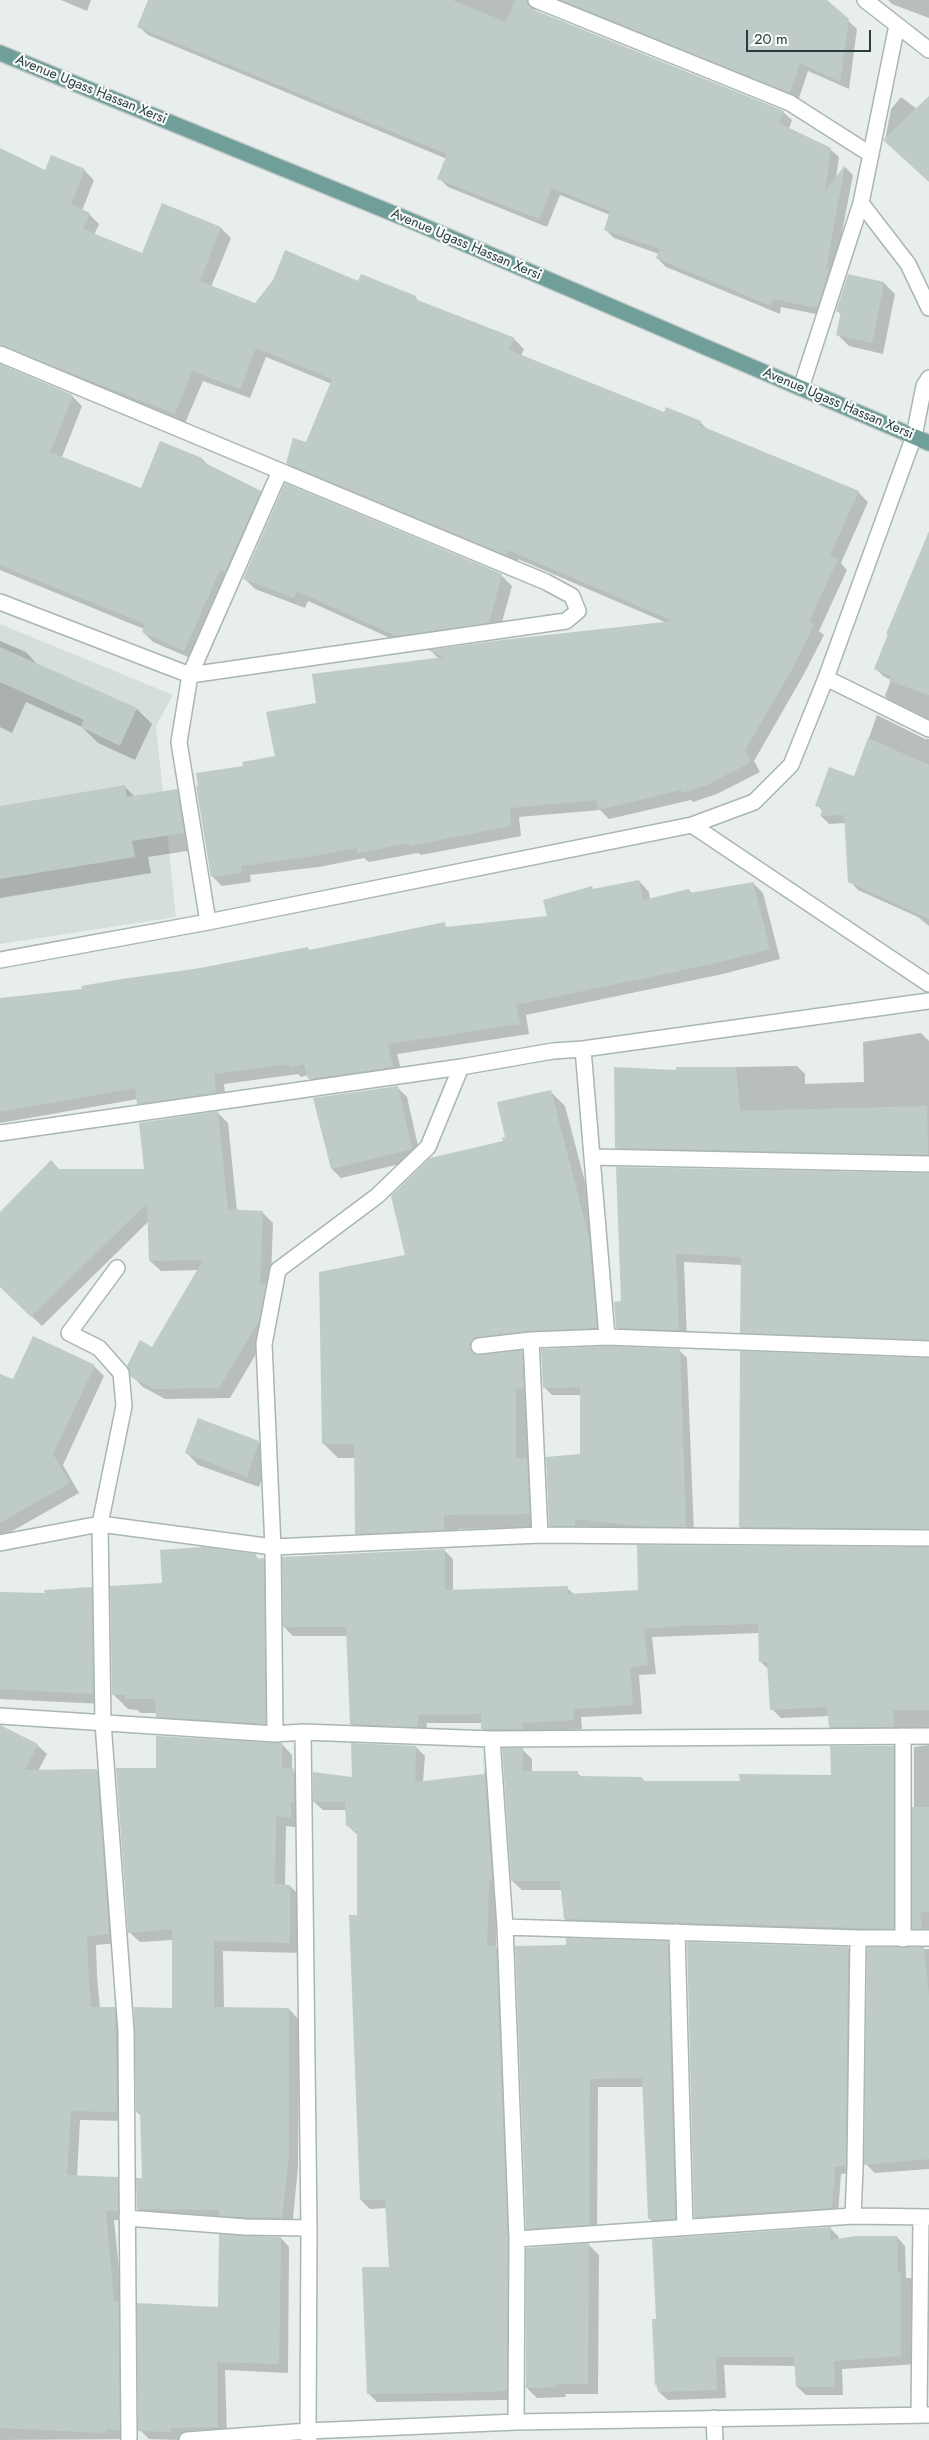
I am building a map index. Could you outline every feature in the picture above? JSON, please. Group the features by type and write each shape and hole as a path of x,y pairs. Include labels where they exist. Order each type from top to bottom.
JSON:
{"main road":[{"name":"Avenue Ugass Hassan Xersi","path":"0,53 414,222 929,443"}],"street":[{"path":"865,0 929,50"},
{"path":"543,1 790,103 870,154"},
{"path":"802,388 861,203 897,25"},
{"path":"861,203 908,264 929,308"},
{"path":"0,354 546,582 572,596 578,612 566,621 190,675 0,602"},
{"path":"0,960 208,922 692,826 754,802 790,765 826,678 914,436 924,386 929,378"},
{"path":"208,922 179,742 190,675 280,471"},
{"path":"826,678 929,729"},
{"path":"692,826 929,984"},
{"path":"0,1133 461,1067 553,1051 583,1049 929,1001"},
{"path":"583,1049 607,1337"},
{"path":"275,1734 273,1547 264,1344 278,1270 377,1196 428,1147 461,1067"},
{"path":"592,1157 929,1164"},
{"path":"116,1268 69,1333 100,1348 121,1374 124,1406 100,1524 103,1723 126,2031 129,2440"},
{"path":"479,1346 531,1340 607,1337 929,1349"},
{"path":"531,1340 540,1535"},
{"path":"0,1542 100,1524 273,1547 540,1535 929,1538"},
{"path":"0,1716 275,1734 303,1732 492,1739 929,1736"},
{"path":"303,1732 309,2228 308,2436"},
{"path":"902,1939 904,1736"},
{"path":"492,1739 505,1927 517,2239 516,2422"},
{"path":"505,1927 858,1938 929,1938"},
{"path":"677,1932 685,2227"},
{"path":"853,2216 858,1938"},
{"path":"187,2440 308,2436 516,2422 924,2415 925,2217 853,2216 517,2239"},
{"path":"127,2218 245,2227 309,2228"},
{"path":"714,2418 715,2440"}],"shaded area":[{"path":"0,624 173,695 156,726 176,917 0,944"}],"building":[{"path":"148,0 452,0 506,22 515,0 527,0 532,9 784,111 779,123 831,148 825,191 845,165 826,269 829,270 817,308 773,299 771,306 656,258 660,249 604,230 610,211 552,188 539,219 437,179 447,154 137,27"},
{"path":"561,0 827,0 849,19 840,82 800,63 790,93"},
{"path":"929,96 929,182 883,140"},
{"path":"0,148 45,170 51,155 85,169 71,204 90,213 83,229 142,253 162,203 221,227 200,281 255,303 273,280 285,250 358,281 361,274 416,296 415,299 515,338 509,350 664,412 666,407 701,421 699,425 859,491 830,555 838,559 809,621 814,624 795,664 745,750 751,762 707,785 682,793 681,790 598,810 596,800 510,808 511,826 409,846 409,843 357,853 357,848 241,866 242,873 211,877 196,786 198,786 196,773 243,766 242,762 275,756 266,712 316,703 312,674 444,657 428,650 673,621 508,550 506,555 286,463 293,438 306,442 332,379 256,348 240,389 192,371 175,414 0,345"},
{"path":"848,274 884,282 872,343 836,335 841,312 836,311"},
{"path":"0,364 73,395 50,452 141,488 160,441 202,458 201,461 261,491 225,572 220,570 184,651 142,632 145,624 0,565"},
{"path":"285,483 502,574 489,623 396,636 297,591 294,598 243,579"},
{"path":"929,531 929,695 889,681 891,676 874,669 888,634 886,634"},
{"path":"0,647 137,708 120,746 81,727 84,720 0,682"},
{"path":"868,738 929,765 929,919 848,882 844,815 820,816 823,808 815,806 829,767 854,776"},
{"path":"125,785 127,797 177,789 184,833 132,841 135,857 0,879 0,806"},
{"path":"639,880 643,900 689,889 690,893 753,882 770,949 712,964 516,1005 520,1024 388,1044 393,1067 308,1079 304,1064 290,1067 289,1064 214,1074 216,1093 137,1104 135,1088 0,1112 0,998 82,989 81,986 201,968 308,947 309,950 445,922 446,927 547,916 543,900 592,886 593,889"},
{"path":"614,1067 676,1070 676,1067 736,1067 740,1111 927,1106 928,1155 615,1148"},
{"path":"398,1086 412,1149 331,1169 313,1098"},
{"path":"551,1090 589,1238 597,1328 530,1331 478,1337 473,1339 470,1347 472,1352 480,1355 522,1350 524,1388 516,1389 516,1459 527,1458 530,1514 444,1515 444,1530 355,1534 354,1444 322,1444 319,1272 405,1255 391,1196 430,1158 503,1141 502,1138 505,1137 497,1102"},
{"path":"218,1111 228,1209 263,1211 260,1284 266,1283 259,1321 219,1388 154,1389 131,1377 127,1366 140,1340 152,1347 203,1260 149,1261 147,1203 31,1317 0,1287 0,1212 51,1160 59,1169 144,1169 139,1123"},
{"path":"616,1167 929,1173 929,1340 740,1333 741,1257 676,1254 679,1330 616,1328 614,1302 621,1301"},
{"path":"33,1336 95,1365 53,1454 70,1483 0,1523 0,1374 13,1379"},
{"path":"607,1346 680,1349 686,1527 637,1526 575,1519 575,1526 549,1526 546,1457 580,1454 580,1387 543,1388 541,1349"},
{"path":"740,1351 929,1358 929,1529 739,1527"},
{"path":"198,1418 259,1441 247,1477 185,1453"},
{"path":"637,1545 929,1547 929,1710 893,1710 894,1727 829,1727 827,1707 770,1710 767,1662 759,1662 758,1624 678,1626 644,1629 648,1665 630,1667 633,1705 573,1709 574,1720 522,1723 523,1729 481,1729 481,1714 418,1715 417,1727 350,1724 346,1627 283,1627 282,1557 445,1549 445,1590 568,1586 568,1594 638,1590"},
{"path":"204,1547 256,1554 256,1559 264,1558 266,1724 156,1717 155,1699 125,1699 125,1695 112,1695 110,1586 162,1583 160,1550"},
{"path":"92,1587 93,1694 0,1689 0,1592 45,1593 44,1590"},
{"path":"0,1725 38,1744 25,1770 97,1769 109,1934 87,1936 88,1967 91,2007 115,2007 117,2112 71,2111 67,2175 118,2177 118,2211 106,2211 114,2302 119,2302 120,2430 106,2430 106,2433 0,2428"},
{"path":"156,1736 282,1743 282,1767 294,1769 294,1802 291,1802 291,1818 276,1816 275,1884 290,1885 290,1943 214,1941 214,2007 289,2008 289,2156 282,2218 219,2216 219,2210 137,2209 136,2178 142,2178 140,2112 136,2112 134,2007 172,2008 172,1929 128,1933 116,1768 156,1768"},
{"path":"351,1743 416,1746 415,1782 484,1774 483,1748 492,1881 489,1881 487,1946 496,1946 508,2239 507,2390 495,2392 367,2394 362,2267 389,2267 385,2200 360,2200 349,1915 357,1915 357,1831 352,1831 352,1827 346,1826 345,1802 313,1802 313,1772 352,1777"},
{"path":"830,1746 894,1746 894,1929 564,1919 560,1881 511,1881 502,1748 523,1748 523,1771 578,1771 578,1776 642,1777 643,1781 740,1781 739,1774 831,1775"},
{"path":"912,1807 929,1807 929,1912 920,1912 922,1929 912,1929"},
{"path":"566,1938 668,1941 675,2219 651,2220 648,2218 642,2078 590,2079 589,2225 526,2229 515,1946 566,1945"},
{"path":"687,1942 848,1947 846,2166 835,2167 832,2208 694,2217"},
{"path":"867,1947 924,1947 929,1996 929,2159 864,2165"},
{"path":"831,2227 830,2240 855,2236 897,2236 898,2272 901,2272 901,2356 834,2361 835,2387 796,2387 794,2357 716,2357 717,2390 658,2392 657,2385 655,2385 652,2319 656,2319 652,2239"},
{"path":"219,2234 281,2237 279,2364 217,2362 218,2427 171,2428 171,2432 138,2431 137,2303 218,2307"},
{"path":"589,2243 588,2384 556,2384 556,2387 526,2388 526,2248"}]}
